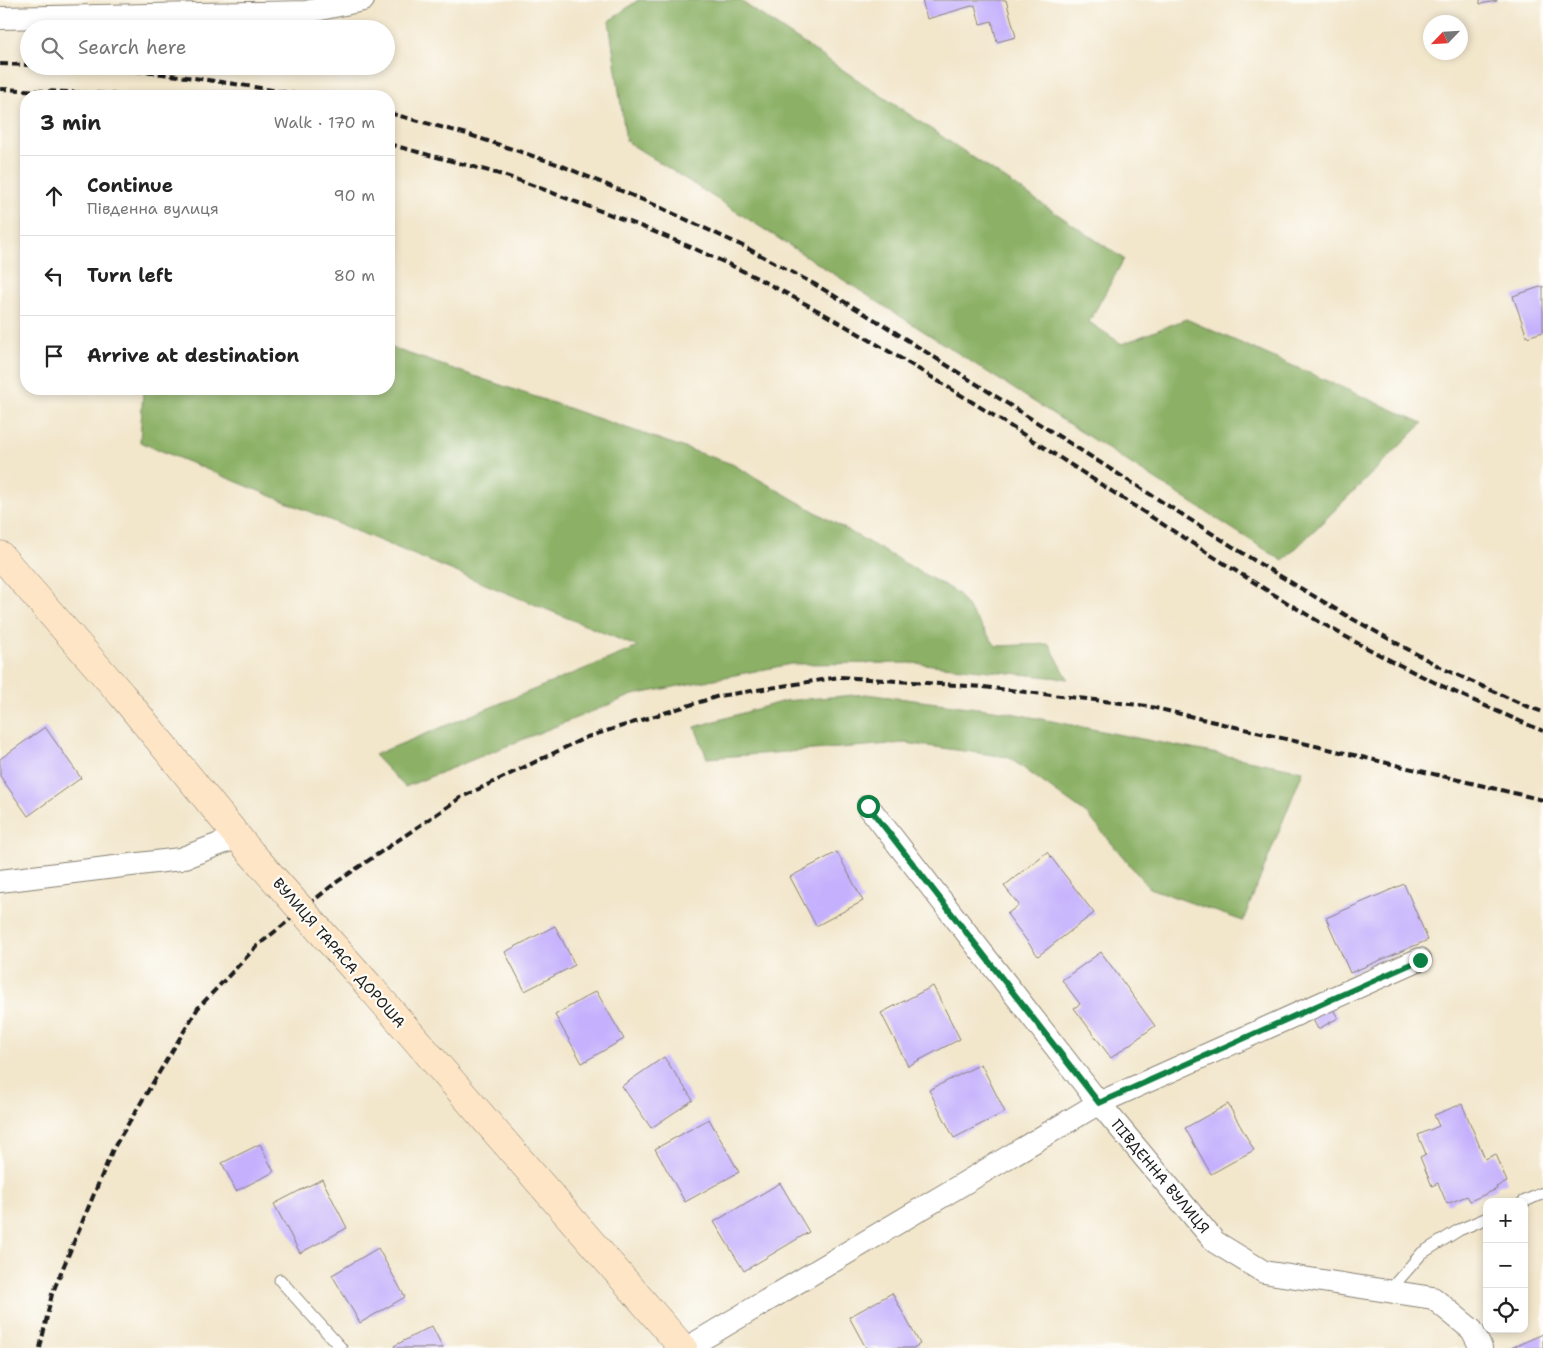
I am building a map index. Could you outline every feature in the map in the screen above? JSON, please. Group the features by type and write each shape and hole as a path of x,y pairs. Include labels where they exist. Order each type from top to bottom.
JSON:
{"street":[{"path":"0,18 305,6 363,0"},
{"name":"ВУЛИЦЯ ТАРАСА ДОРОША","path":"0,556 122,695 244,845 371,988 683,1348"},
{"name":"ПІВДЕННА ВУЛИЦЯ","path":"868,806 1099,1103 1215,1242 1264,1272 1433,1298 1472,1330 1480,1348"},
{"path":"0,881 180,859 244,845"},
{"path":"687,1348 1099,1103 1420,960"}],"lane":[{"path":"1528,1200 1543,1193"},
{"path":"1388,1292 1422,1253 1459,1230 1483,1220"},
{"path":"280,1280 341,1348"}],"green space":[{"path":"638,0 739,0 1124,259 1089,322 1122,344 1186,319 1423,423 1283,561 626,141 609,21"},
{"path":"395,349 732,464 957,593 996,646 1049,644 1068,679 914,663 791,664 633,695 405,787 374,755 638,647 140,442 143,395 395,395"},
{"path":"866,694 1001,711 1303,771 1243,921 1149,888 1088,815 1008,757 905,743 707,758 695,727 784,701"}],"building":[{"path":"922,0 1006,0 1016,37 997,42 992,21 980,24 975,5 927,19"},
{"path":"1480,0 1497,0 1497,1 1480,4"},
{"path":"1543,286 1543,332 1527,337 1513,296"},
{"path":"45,727 81,778 28,816 0,776 0,759"},
{"path":"837,852 863,901 816,926 790,877"},
{"path":"1047,852 1094,913 1038,956 1007,914 1019,905 1004,886"},
{"path":"1404,884 1428,940 1350,973 1326,918"},
{"path":"555,926 575,965 525,991 505,952"},
{"path":"1101,952 1155,1026 1111,1058 1074,1008 1080,1004 1062,980"},
{"path":"933,986 960,1039 908,1066 881,1013"},
{"path":"596,991 624,1039 582,1063 555,1015"},
{"path":"1331,1006 1338,1018 1318,1029 1311,1016"},
{"path":"664,1057 693,1100 651,1128 622,1086"},
{"path":"981,1064 1005,1112 954,1138 929,1090"},
{"path":"1228,1104 1254,1150 1211,1174 1185,1128"},
{"path":"1462,1104 1485,1159 1496,1154 1507,1182 1496,1187 1497,1189 1470,1201 1467,1196 1447,1204 1438,1183 1432,1186 1420,1157 1426,1154 1418,1135 1439,1126 1434,1115"},
{"path":"709,1119 739,1172 685,1202 655,1149"},
{"path":"260,1144 274,1172 236,1191 222,1163"},
{"path":"322,1179 347,1228 300,1253 274,1204"},
{"path":"780,1183 809,1232 744,1271 714,1222"},
{"path":"378,1248 405,1297 360,1323 332,1275"},
{"path":"892,1293 920,1344 913,1348 866,1348 849,1317"},
{"path":"432,1326 443,1348 395,1348 394,1346"},
{"path":"1543,1334 1543,1348 1511,1348"}],"railway":[{"path":"0,64 20,65"},
{"path":"170,75 271,90"},
{"path":"0,89 22,90"},
{"path":"395,115 467,134 560,165 657,206 743,246 816,285 882,324 1260,564 1349,617 1444,669 1543,712"},
{"path":"395,146 526,183 620,218 751,275 820,312 955,391 1220,561 1348,638 1412,671 1543,731"},
{"path":"40,1348 52,1294 113,1149 198,1008 257,946 334,884 460,798 587,737 719,696 840,677 983,687 1147,706 1543,800"}],"route":[{"path":"868,806 1099,1103 1135,1089 1420,960"}]}
